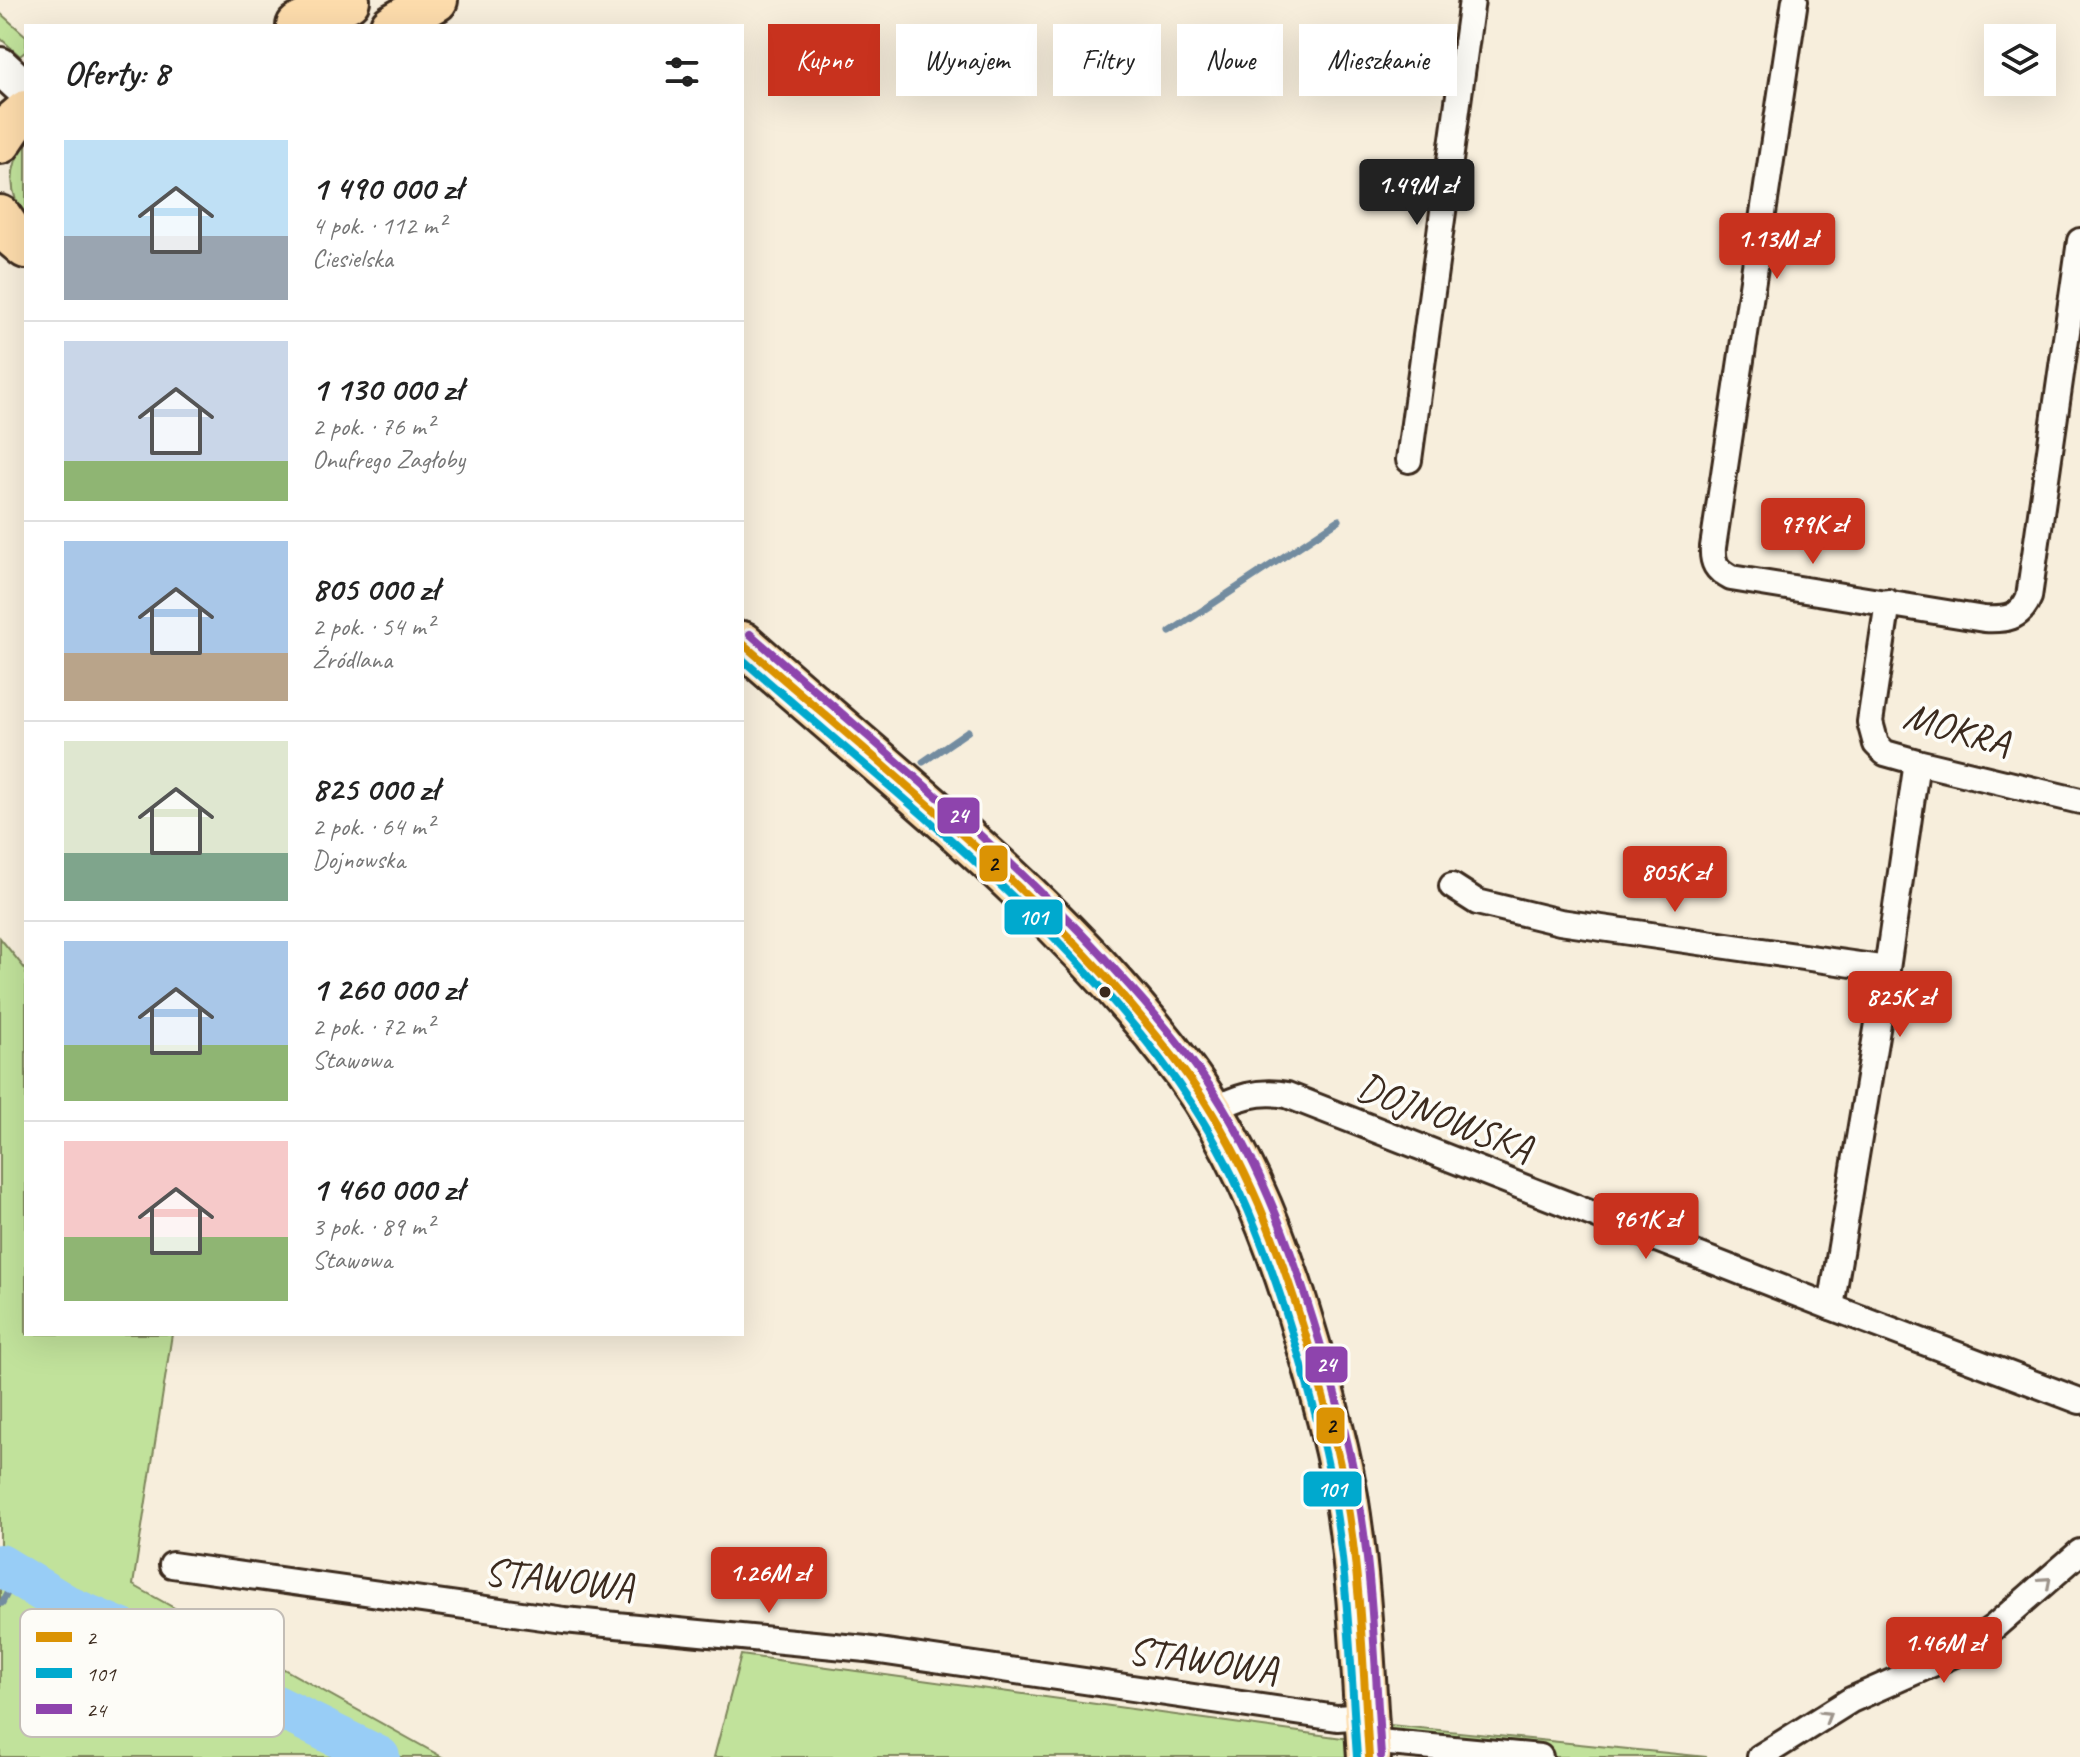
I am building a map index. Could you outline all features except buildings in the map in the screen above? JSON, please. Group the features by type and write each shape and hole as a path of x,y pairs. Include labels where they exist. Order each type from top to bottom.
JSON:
{"highway":[{"path":"302,24 348,0"},
{"path":"395,24 436,0"},
{"path":"0,217 24,245"},
{"path":"744,645 1008,877 1077,944 1186,1073 1244,1168 1265,1216 1310,1349 1330,1420 1353,1550 1368,1738"}],"main road":[{"path":"0,66 24,88"}],"street":[{"path":"1409,460 1472,0"},
{"path":"1795,0 1713,557 1720,572 1731,578 1984,619 2007,619 2024,608 2029,597 2080,241"},
{"name":"MOKRA","path":"1888,602 1870,722 1876,744 1885,753 1917,762 2080,801"},
{"path":"1831,1307 1887,969 1917,762"},
{"path":"1452,886 1477,902 1560,922 1887,969"},
{"name":"DOJNOWSKA","path":"1210,1111 1259,1092 1287,1095 2080,1401"},
{"path":"1760,1757 1851,1700 1957,1653 1994,1627 2080,1552"},
{"name":"STAWOWA","path":"172,1565 548,1619 866,1649 1337,1718 1368,1738 1540,1757"}],"green space":[{"path":"0,13 24,34 24,53 20,56 0,38"},
{"path":"24,143 24,216 12,180"},
{"path":"0,938 24,968 24,1336 172,1336 133,1585 176,1609 20,1609 20,1737 284,1737 284,1669 442,1757 0,1757"},
{"path":"741,1655 1357,1740 1390,1725 1707,1757 714,1757"}],"waterway":[{"path":"1170,632 1339,520"},
{"path":"923,762 968,731"},
{"path":"0,1565 74,1609"},
{"path":"2,1603 16,1576"},
{"path":"284,1710 379,1757"}],"transit line":[{"name":"24","path":"750,634 986,840 1075,927 1169,1032 1233,1123 1263,1184 1300,1278 1346,1436 1367,1559 1381,1756"},
{"name":"2","path":"744,645 976,847 1065,934 1158,1038 1193,1084 1222,1130 1253,1191 1279,1255 1311,1353 1335,1442 1355,1561 1369,1757"},
{"name":"101","path":"744,661 982,868 1096,982 1147,1042 1192,1104 1227,1164 1268,1260 1324,1446 1343,1564 1357,1757"}]}
